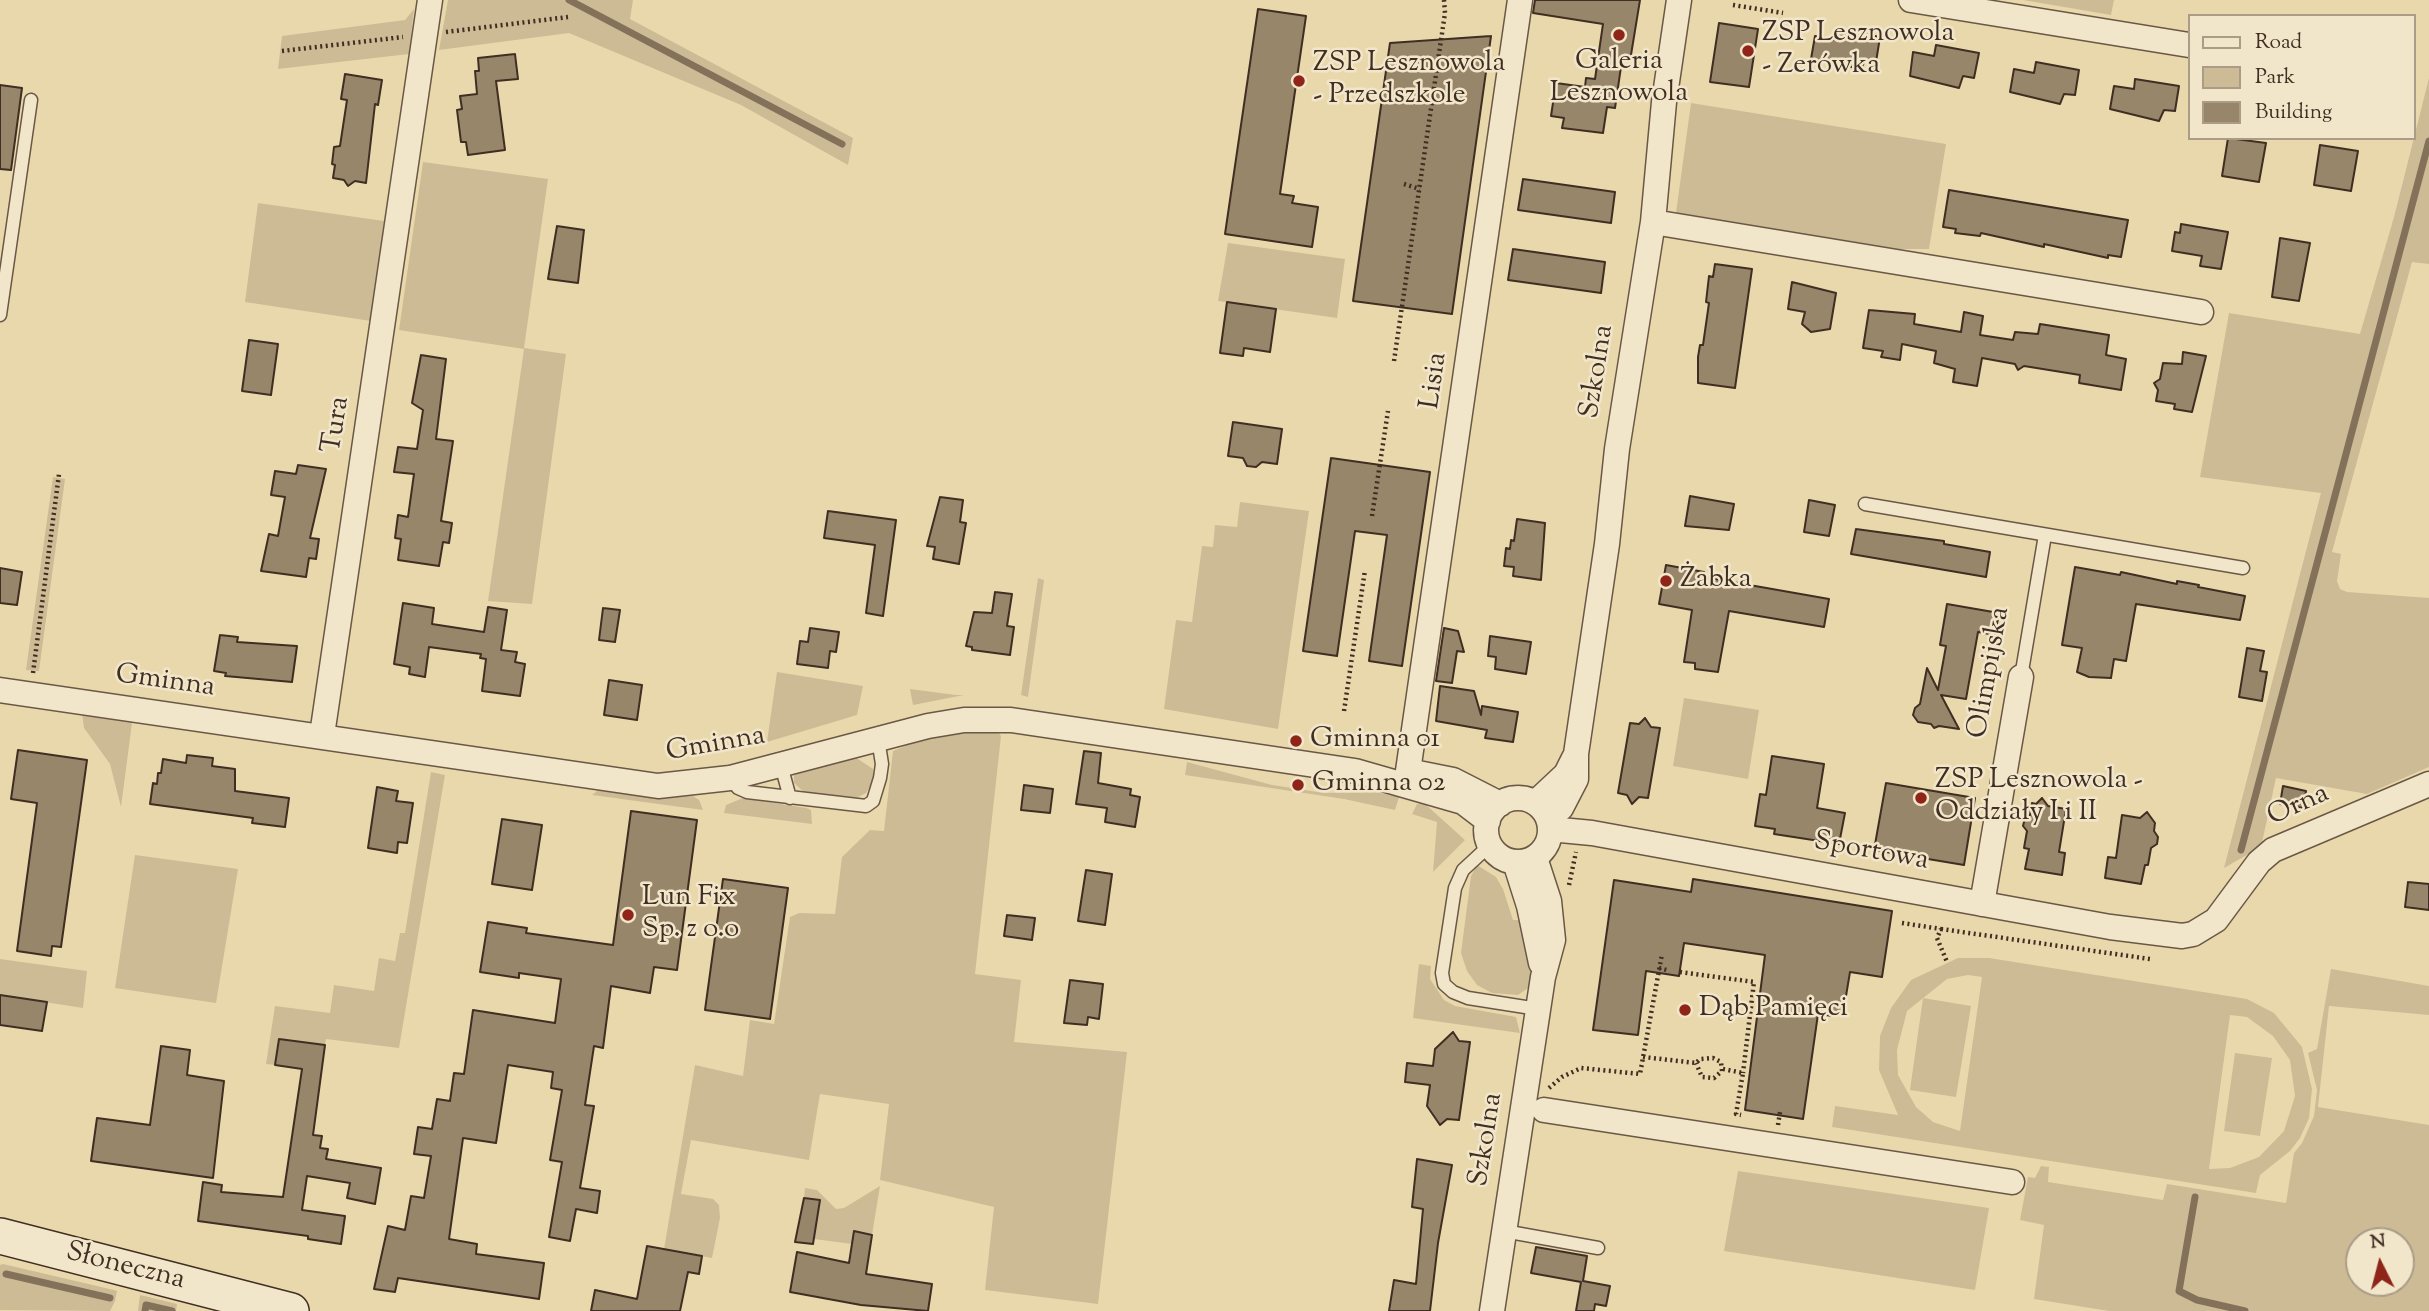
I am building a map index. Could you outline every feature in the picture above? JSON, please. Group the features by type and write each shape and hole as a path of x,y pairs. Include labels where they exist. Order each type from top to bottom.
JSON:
{"main road":[{"name":"Słoneczna","path":"0,1236 291,1311"}],"street":[{"name":"Tura","path":"322,735 430,0"},
{"name":"Lisia","path":"1408,771 1520,0"},
{"name":"Szkolna","path":"1544,817 1576,754 1617,449 1653,222 1664,102 1679,0"},
{"path":"1911,0 2188,45"},
{"path":"1653,222 2200,312"},
{"name":"Olimpijska","path":"1982,904 2021,677"},
{"name":"Gminna","path":"0,690 322,735 639,784 682,786 730,778 878,739 964,720 1011,720 1355,771 1463,802 1493,823"},
{"name":"Gminna","path":"1355,771 1408,771 1453,780 1493,823"},
{"name":"Orna","path":"2182,936 2193,934 2216,920 2259,862 2273,850 2429,784"},
{"path":"1520,799 1544,817 1544,849 1525,860 1500,857 1493,823 1520,799"},
{"name":"Sportowa","path":"1544,817 1592,833 1982,904 2182,936"},
{"name":"Szkolna","path":"1492,1311 1543,977 1553,940 1549,901 1525,860"},
{"path":"1544,1110 2012,1182"}],"lane":[{"path":"0,315 31,100"},
{"path":"1865,504 2243,568"},
{"name":"Olimpijska","path":"2021,677 2045,535"},
{"path":"730,778 738,788 747,792 866,806 873,801 880,778 882,764 878,739"},
{"path":"781,765 790,798"},
{"path":"1493,823 1455,888 1442,973 1444,984 1453,992 1468,998 1538,1009"},
{"path":"1504,1231 1598,1248"}],"path":[{"path":"1394,361 1445,13 1444,0"},
{"path":"1733,5 1783,13"},
{"path":"1404,184 1420,189"},
{"path":"1372,516 1388,411"},
{"path":"33,673 59,474"},
{"path":"1344,711 1365,570"},
{"path":"1902,923 2150,960"},
{"path":"1941,929 1937,939 1947,962"},
{"path":"1562,1077 1581,1068 1640,1074 1662,954"},
{"path":"1659,968 1667,970"},
{"path":"1679,972 1754,982 1736,1114 1747,1116"},
{"path":"1643,1057 1696,1063 1700,1059 1713,1058 1721,1062 1723,1069 1718,1077 1706,1078 1699,1075 1696,1063"},
{"path":"1723,1069 1743,1073"},
{"path":"1778,1123 1780,1112"},
{"path":"1768,1119 1778,1123 1789,1122"}],"green space":[{"path":"448,0 633,0 630,19 853,138 848,165 741,105 569,33 439,50"},
{"path":"2023,0 2114,0 2111,15"},
{"path":"414,9 409,54 278,69 282,36 405,20"},
{"path":"2429,78 2429,264 2412,262 2332,552 2341,554 2337,581 2340,589 2347,592 2429,598 2429,767 2367,794 2276,778 2261,847 2224,868 2321,493 2200,477 2229,313 2360,334"},
{"path":"1691,103 1946,144 1929,249 1887,249 1676,213"},
{"path":"423,162 548,179 524,348 566,354 532,604 488,601 524,349 399,330"},
{"path":"258,203 384,221 371,321 245,302"},
{"path":"1228,243 1345,259 1337,318 1218,301"},
{"path":"53,477 65,479 39,671 26,670"},
{"path":"1240,502 1309,511 1278,729 1164,709 1176,620 1192,622 1202,546 1213,547 1215,525 1237,527"},
{"path":"1038,578 1044,580 1028,697 1021,695"},
{"path":"777,672 863,686 857,715 767,742"},
{"path":"910,689 956,695 964,695 913,705"},
{"path":"1684,698 1759,710 1748,779 1673,766"},
{"path":"82,713 130,719 132,723 121,807 110,764 84,728"},
{"path":"997,730 1001,736 975,974 1021,980 1014,1042 1127,1052 1098,1304 985,1290 994,1207 880,1180 889,1104 820,1094 809,1160 691,1140 681,1194 713,1199 719,1205 720,1218 712,1258 664,1249 695,1065 743,1076 750,1020 774,1024 790,917 799,913 835,914 842,857 870,830 884,831 893,751 920,740"},
{"path":"855,757 873,769 873,782 866,793 856,798 804,792 794,783 794,775"},
{"path":"1187,762 1272,785 1324,793 1376,792 1399,797 1395,810 1344,799 1185,775"},
{"path":"431,772 445,775 399,1048 326,1039 325,1045 279,1039 275,1065 266,1064 275,1006 330,1013 334,985 374,991 379,958 395,961 400,933 405,933"},
{"path":"601,788 656,798 693,796 699,800 703,810 592,795"},
{"path":"743,798 806,808 811,810 812,824 724,813 726,805"},
{"path":"1424,803 1465,840 1433,872 1437,822 1412,814 1417,804"},
{"path":"135,855 238,869 216,1003 115,988"},
{"path":"1477,865 1496,877 1513,920 1523,920 1533,978 1528,988 1518,995 1492,993 1477,985 1467,971 1461,953 1471,876"},
{"path":"1958,958 1989,958 2247,999 2274,1013 2302,1047 2312,1089 2309,1118 2300,1138 2290,1151 2260,1175 2256,1193 1832,1127 1835,1106 1898,1115 1879,1070 1880,1036 1891,1008 1911,980","holes":["1968,975 1982,977 1960,1131 1933,1122 1916,1107 1898,1075 1897,1050 1907,1011 1947,979","2230,1015 2247,1017 2273,1036 2290,1060 2295,1096 2284,1131 2259,1157 2230,1168 2209,1169"]},
{"path":"0,959 87,971 83,1008 0,995"},
{"path":"1419,964 1431,966 1430,979 1444,1000 1455,1006 1516,1017 1520,1033 1413,1018"},
{"path":"2331,969 2429,986 2429,1015 2329,1006 2318,1107 2429,1125 2429,1311 2109,1311 2034,1299 2044,1225 2020,1220 2028,1177 2035,1178 2041,1166 2049,1167 2048,1182 2163,1200 2167,1184 2286,1203 2294,1153 2302,1143 2314,1116 2317,1090 2308,1053 2317,1049"},
{"path":"1923,998 1971,1006 1956,1097 1910,1090"},
{"path":"2235,1053 2272,1058 2260,1136 2224,1131"},
{"path":"1738,1171 1989,1208 1975,1290 1724,1251"},
{"path":"880,1186 872,1235 854,1231 852,1244 814,1239 820,1201 804,1198 805,1188 817,1190 836,1209 844,1208"},
{"path":"0,1265 114,1290 117,1291 115,1301 110,1311 0,1310"},
{"path":"140,1295 177,1304 176,1311 138,1311"}],"building":[{"path":"1535,0 1640,0 1630,61 1622,60 1615,108 1607,107 1603,133 1562,128 1564,118 1551,116 1556,83 1585,87 1586,78 1595,79 1603,24 1533,13"},
{"path":"1258,9 1306,16 1280,194 1294,196 1292,203 1318,207 1312,247 1225,234"},
{"path":"1719,23 1758,29 1749,87 1710,82"},
{"path":"1837,29 1880,37 1876,62 1865,60 1861,69 1811,59 1815,36 1835,40"},
{"path":"1491,36 1452,314 1353,301 1390,43"},
{"path":"1936,45 1979,53 1974,78 1963,76 1959,88 1910,76 1913,52 1934,56"},
{"path":"515,54 518,79 496,81 505,150 468,155 466,142 461,142 457,110 462,109 460,96 477,94 475,71 479,71 478,58"},
{"path":"2036,62 2079,70 2075,95 2064,94 2060,104 2010,92 2014,69 2034,73"},
{"path":"345,74 382,80 378,105 375,104 366,183 355,181 348,186 344,180 333,178 335,165 332,164 334,147 340,146 347,100 341,99"},
{"path":"2135,79 2179,86 2175,111 2164,110 2159,121 2110,109 2114,86 2134,89"},
{"path":"0,85 22,88 11,170 0,169"},
{"path":"2228,140 2266,143 2259,182 2222,176"},
{"path":"2320,145 2358,151 2351,191 2314,185"},
{"path":"1523,179 1615,192 1611,223 1518,210"},
{"path":"1949,190 2128,220 2121,257 2108,255 2108,258 1981,233 1980,236 1955,233 1956,229 1943,227"},
{"path":"2181,224 2228,232 2221,269 2200,266 2202,256 2172,251 2175,232 2180,233"},
{"path":"557,226 584,230 578,283 548,279"},
{"path":"2280,238 2310,243 2299,301 2272,297"},
{"path":"1513,249 1605,262 1601,293 1508,280"},
{"path":"1715,264 1752,269 1735,388 1698,383 1698,357 1700,345 1703,345 1709,303 1706,302 1709,276 1713,277"},
{"path":"1792,282 1836,293 1830,329 1811,332 1802,324 1805,312 1788,309"},
{"path":"1227,302 1276,309 1270,352 1244,348 1243,356 1220,353"},
{"path":"1869,310 1915,314 1914,324 1961,332 1964,312 1983,316 1980,335 2013,340 2015,332 2038,334 2040,324 2109,335 2106,355 2126,359 2121,390 2079,383 2080,375 2024,366 2018,370 2015,364 1982,358 1977,386 1953,382 1955,369 1934,363 1936,351 1902,344 1900,360 1881,357 1883,351 1863,348"},
{"path":"249,340 278,344 271,395 242,391"},
{"path":"2183,352 2206,356 2192,412 2174,409 2175,404 2156,401 2158,390 2154,383 2160,379 2163,363 2182,364"},
{"path":"421,355 446,359 436,439 453,441 441,521 452,523 449,543 443,542 439,566 398,560 401,539 395,538 398,515 408,517 414,474 394,472 398,447 417,449 423,410 412,403"},
{"path":"1233,422 1282,429 1277,464 1262,462 1256,467 1247,466 1243,458 1228,456"},
{"path":"1331,458 1430,472 1402,666 1369,661 1387,535 1355,531 1337,656 1303,651"},
{"path":"298,465 326,469 310,538 319,539 316,559 309,558 306,577 261,571 269,534 278,536 285,497 271,495 275,471 296,474"},
{"path":"1690,496 1734,504 1729,530 1685,526"},
{"path":"940,497 963,500 960,522 966,523 959,564 933,559 935,547 927,546"},
{"path":"1809,500 1835,505 1829,536 1804,532"},
{"path":"828,511 896,520 883,616 866,613 875,545 824,538"},
{"path":"1517,519 1545,523 1541,580 1513,576 1514,567 1504,566 1506,548 1510,549 1511,540 1514,541"},
{"path":"1856,529 1944,541 1944,544 1990,552 1986,577 1851,554"},
{"path":"1666,565 1704,572 1704,577 1829,599 1824,627 1729,611 1718,672 1695,669 1695,663 1684,662 1692,610 1659,604"},
{"path":"2075,567 2120,575 2121,572 2177,584 2177,581 2245,596 2240,620 2136,604 2126,661 2114,659 2111,678 2089,677 2077,672 2082,648 2062,645"},
{"path":"0,568 22,572 17,605 0,603"},
{"path":"995,592 1012,594 1007,626 1014,627 1010,655 972,650 972,647 966,646 974,612 992,613"},
{"path":"403,603 434,608 432,624 484,632 488,607 507,610 501,650 517,652 515,662 525,664 520,696 482,691 486,659 480,658 481,654 429,647 425,677 409,674 410,667 394,664"},
{"path":"1947,604 1999,613 1995,635 1978,632 1966,699 1941,695 1959,729 1939,726 1934,728 1931,724 1918,722 1913,715 1920,704 1927,668 1938,690 1946,646 1940,645"},
{"path":"603,608 620,610 615,642 599,640"},
{"path":"810,628 839,632 836,652 830,651 828,668 797,664 800,641 808,642"},
{"path":"1444,628 1458,631 1464,652 1457,651 1452,683 1436,681"},
{"path":"220,635 238,637 237,642 297,646 292,682 225,676 226,673 214,671"},
{"path":"1490,636 1531,642 1526,674 1495,669 1496,657 1488,656"},
{"path":"2247,648 2264,651 2260,671 2267,672 2262,701 2239,697"},
{"path":"609,680 642,685 637,720 604,715"},
{"path":"1440,686 1474,691 1481,715 1482,706 1518,712 1513,742 1485,738 1487,730 1436,721"},
{"path":"1645,718 1651,727 1660,728 1648,798 1639,797 1632,804 1627,795 1618,793 1630,723 1639,724"},
{"path":"18,750 87,760 61,947 52,946 51,956 17,951 37,803 11,799"},
{"path":"1084,751 1101,753 1098,783 1131,789 1130,795 1140,797 1135,827 1105,822 1107,808 1076,804"},
{"path":"187,755 213,758 212,766 235,769 235,791 289,798 285,827 252,823 253,818 150,804 153,783 157,784 163,759 186,763"},
{"path":"1772,756 1824,764 1817,808 1845,813 1839,844 1774,834 1775,829 1755,826 1760,794 1766,795"},
{"path":"1886,783 1975,798 1964,865 1874,850"},
{"path":"1024,785 1053,789 1050,813 1021,810"},
{"path":"2283,786 2306,791 2303,808 2280,804"},
{"path":"377,787 398,791 396,801 413,803 407,843 398,842 397,853 368,848"},
{"path":"2042,798 2048,806 2066,809 2059,852 2065,853 2062,875 2025,869 2029,849 2024,848 2027,831 2023,826 2025,818 2030,815 2032,803 2036,804"},
{"path":"631,811 697,820 677,970 654,967 650,993 611,986 603,1048 594,1046 585,1105 594,1106 580,1188 600,1191 597,1213 576,1209 570,1241 549,1237 562,1162 550,1160 562,1090 551,1088 553,1072 508,1065 496,1143 463,1138 449,1239 477,1244 476,1254 544,1263 539,1299 398,1278 395,1292 374,1289 388,1226 405,1230 411,1196 424,1198 431,1156 414,1154 418,1127 432,1129 437,1099 450,1101 454,1073 464,1074 473,1010 555,1023 561,979 519,973 519,978 480,972 488,922 527,928 526,933 613,945"},
{"path":"2147,812 2155,823 2154,831 2158,837 2157,844 2151,848 2141,884 2105,878 2108,857 2116,858 2122,815 2140,818"},
{"path":"502,819 542,825 532,890 492,884"},
{"path":"1086,870 1112,874 1105,925 1078,921"},
{"path":"723,879 788,888 770,1019 705,1010"},
{"path":"1693,879 1892,911 1882,977 1850,972 1844,1008 1833,1016 1818,1014 1803,1119 1745,1110 1765,955 1684,943 1679,976 1646,971 1638,1035 1593,1030 1614,880 1691,892"},
{"path":"2408,882 2429,884 2429,910 2405,907"},
{"path":"1007,915 1035,918 1032,940 1004,936"},
{"path":"1070,980 1103,984 1099,1019 1088,1017 1087,1025 1064,1023"},
{"path":"0,995 47,1002 42,1031 0,1025"},
{"path":"1453,1032 1459,1041 1470,1042 1459,1120 1447,1119 1440,1125 1427,1106 1430,1085 1405,1082 1407,1063 1433,1066 1435,1049"},
{"path":"279,1039 325,1045 313,1135 322,1136 320,1148 328,1149 326,1159 381,1168 375,1204 347,1198 350,1183 307,1176 302,1210 345,1216 341,1244 308,1239 308,1236 198,1221 203,1182 222,1185 221,1192 283,1197 302,1069 275,1065"},
{"path":"161,1046 190,1050 187,1075 224,1081 213,1178 91,1161 97,1118 150,1125"},
{"path":"1417,1159 1452,1165 1438,1243 1430,1311 1389,1311 1394,1280 1416,1284 1423,1209 1412,1207"},
{"path":"804,1198 820,1200 813,1244 795,1242"},
{"path":"854,1231 872,1235 866,1274 932,1284 928,1311 861,1305 790,1292 797,1252 849,1263"},
{"path":"647,1246 702,1256 699,1274 688,1272 680,1311 591,1311 595,1290 637,1299"},
{"path":"1536,1247 1587,1256 1583,1281 1610,1286 1606,1306 1595,1304 1594,1311 1576,1311 1581,1282 1531,1273"}],"waterway":[{"path":"569,0 842,144"},
{"path":"2241,850 2429,141"},
{"path":"2195,1197 2179,1291 2197,1300 2245,1311"},
{"path":"6,1274 110,1298"},
{"path":"145,1311 146,1305 172,1311"}],"place":[{"name":"Galeria Lesznowola","path":"1619,35"},
{"name":"ZSP Lesznowola - Zerówka","path":"1748,51"},
{"name":"ZSP Lesznowola - Przedszkole","path":"1299,81"},
{"name":"Żabka","path":"1666,581"},
{"name":"Gminna 01","path":"1296,741"},
{"name":"Gminna 02","path":"1298,785"},
{"name":"ZSP Lesznowola - Oddziały I i II","path":"1921,798"},
{"name":"Lun Fix Sp. z o.o","path":"628,915"},
{"name":"Dąb Pamięci","path":"1685,1010"}]}
